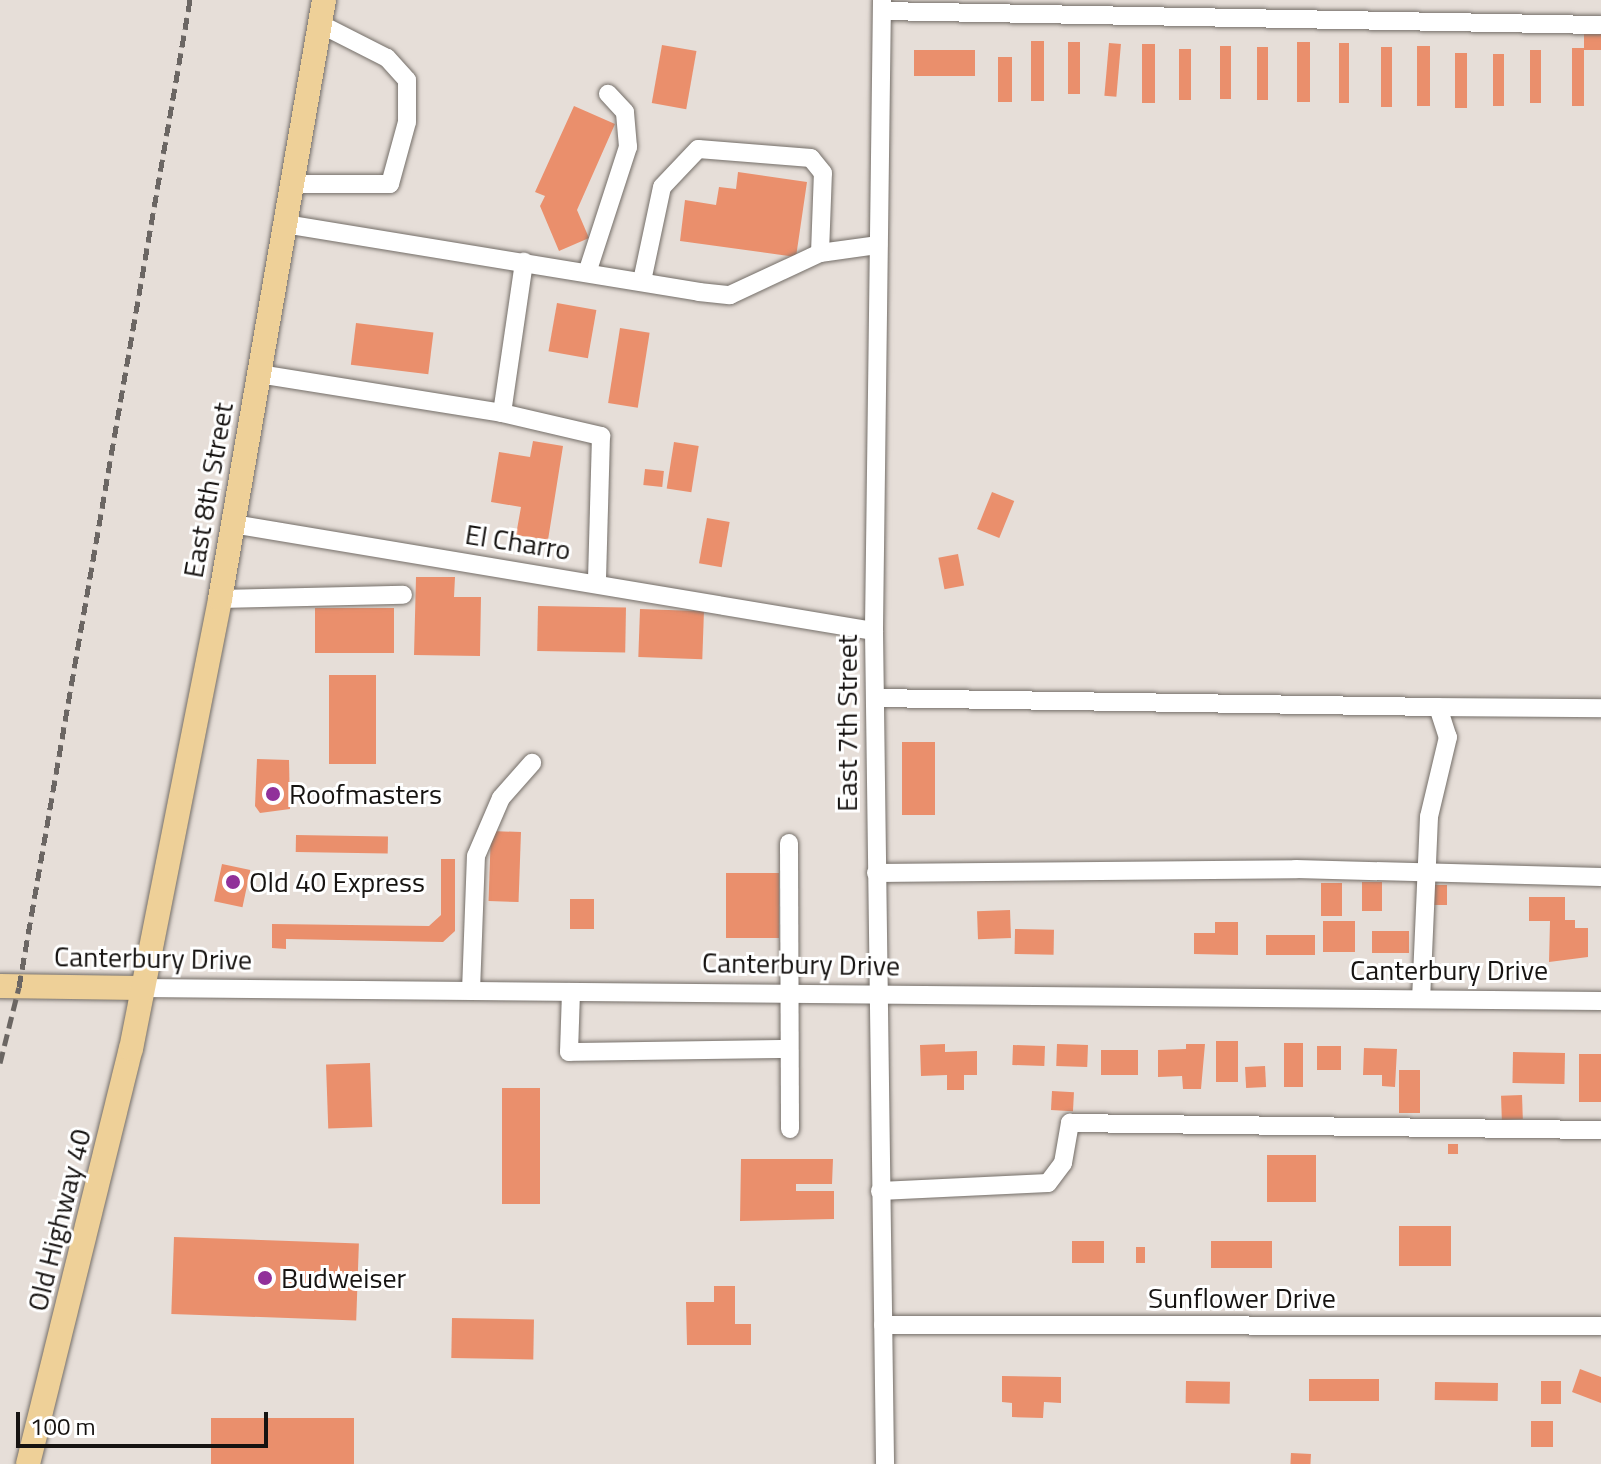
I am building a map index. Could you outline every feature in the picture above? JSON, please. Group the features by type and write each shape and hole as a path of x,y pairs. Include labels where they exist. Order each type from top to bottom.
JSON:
{"main road":[{"name":"East 8th Street","path":"140,988 220,599 322,12"},
{"name":"Canterbury Drive","path":"0,986 140,988"},
{"name":"Old Highway 40","path":"28,1464 105,1161 140,988"}],"street":[{"path":"882,6 1601,25"},
{"name":"East 7th Street","path":"882,6 874,631 885,1455"},
{"path":"292,184 390,184 407,122 407,80 387,58 322,12"},
{"path":"587,273 628,147 625,112 608,94"},
{"path":"642,281 662,187 698,149 811,158 823,173 820,253"},
{"path":"285,224 730,295 820,253 878,245"},
{"path":"259,374 502,413 524,262"},
{"name":"El Charro","path":"233,524 597,583 601,436 502,413"},
{"path":"597,583 874,631"},
{"path":"220,599 403,595"},
{"path":"875,698 1601,708"},
{"path":"1421,999 1423,874 1429,817 1448,737 1438,707"},
{"path":"471,991 476,856 501,798 532,763"},
{"path":"789,843 786,994 790,1129"},
{"path":"876,873 1108,869 1601,877"},
{"name":"Canterbury Drive","path":"140,988 1601,1001"},
{"path":"571,992 569,1052 788,1049"},
{"path":"880,1191 1048,1183 1063,1163 1070,1123 1601,1130"},
{"name":"Sunflower Drive","path":"883,1325 1601,1326"}],"building":[{"path":"1584,34 1601,34 1601,50 1584,50"},
{"path":"1031,41 1044,41 1044,101 1031,101"},
{"path":"1068,42 1080,42 1080,94 1068,94"},
{"path":"1297,42 1310,42 1310,102 1297,102"},
{"path":"1109,43 1121,44 1116,97 1104,96"},
{"path":"1339,43 1349,43 1349,103 1339,103"},
{"path":"1142,44 1155,44 1155,103 1142,103"},
{"path":"662,45 696,51 686,109 652,103"},
{"path":"1220,46 1231,46 1231,99 1220,99"},
{"path":"1417,46 1430,46 1430,106 1417,106"},
{"path":"1257,47 1268,47 1268,100 1257,100"},
{"path":"1381,47 1392,47 1392,107 1381,107"},
{"path":"1572,48 1584,48 1584,106 1572,106"},
{"path":"1179,49 1191,49 1191,100 1179,100"},
{"path":"914,50 975,50 975,76 914,76"},
{"path":"1530,50 1541,50 1541,103 1530,103"},
{"path":"1455,53 1467,53 1467,108 1455,108"},
{"path":"1493,54 1504,54 1504,106 1493,106"},
{"path":"998,57 1012,57 1012,102 998,102"},
{"path":"574,106 615,124 577,210 589,238 559,251 540,206 545,196 535,192"},
{"path":"738,172 807,182 796,257 680,241 685,200 716,205 719,187 736,189"},
{"path":"557,303 596,310 588,358 548,351"},
{"path":"356,323 433,333 428,374 351,365"},
{"path":"620,328 650,333 638,408 608,403"},
{"path":"533,441 563,446 548,540 516,535 521,507 491,502 499,452 530,457"},
{"path":"674,442 699,446 691,492 667,488"},
{"path":"645,469 664,471 662,487 643,485"},
{"path":"992,492 1014,501 999,538 977,529"},
{"path":"707,518 730,522 722,567 699,563"},
{"path":"958,554 964,585 944,589 938,558"},
{"path":"416,577 455,577 454,597 481,597 480,656 414,655"},
{"path":"538,606 626,608 625,653 537,651"},
{"path":"315,608 394,608 394,653 315,653"},
{"path":"640,609 704,611 702,659 638,657"},
{"path":"329,675 376,675 376,764 329,764"},
{"path":"902,742 935,742 935,815 902,815"},
{"name":"Roofmasters","path":"257,759 289,760 290,809 260,813 255,806"},
{"path":"491,831 521,832 519,902 489,901"},
{"path":"296,835 388,837 388,854 296,852"},
{"path":"441,859 455,859 455,931 443,942 286,939 286,949 272,948 272,924 429,926 441,915"},
{"name":"Old 40 Express","path":"222,864 250,870 242,907 214,901"},
{"path":"726,873 779,873 779,938 726,938"},
{"path":"1362,882 1382,882 1382,911 1362,911"},
{"path":"1321,883 1342,883 1342,916 1321,916"},
{"path":"1426,885 1447,885 1447,905 1426,905"},
{"path":"1529,897 1565,897 1565,920 1575,920 1575,928 1588,928 1588,957 1549,962 1550,921 1529,921"},
{"path":"570,899 594,899 594,929 570,929"},
{"path":"1010,910 1011,938 978,939 977,911"},
{"path":"1323,921 1355,921 1355,952 1323,952"},
{"path":"1215,922 1238,922 1238,955 1194,954 1194,933 1215,933"},
{"path":"1015,929 1054,930 1054,955 1015,954"},
{"path":"1372,931 1409,931 1409,953 1372,953"},
{"path":"1266,935 1315,935 1315,955 1266,955"},
{"path":"1216,1041 1238,1041 1238,1082 1216,1082"},
{"path":"1284,1043 1303,1043 1303,1087 1284,1087"},
{"path":"945,1044 945,1052 977,1051 977,1075 964,1075 964,1090 947,1090 947,1075 921,1076 920,1045"},
{"path":"1057,1044 1088,1045 1087,1067 1056,1066"},
{"path":"1186,1044 1205,1044 1201,1089 1183,1089 1182,1076 1158,1077 1158,1050 1186,1049"},
{"path":"1013,1045 1045,1046 1044,1066 1012,1065"},
{"path":"1317,1046 1341,1046 1341,1070 1317,1070"},
{"path":"1364,1048 1397,1049 1395,1087 1382,1086 1382,1075 1363,1075"},
{"path":"1101,1050 1138,1050 1138,1075 1101,1075"},
{"path":"1513,1052 1565,1053 1564,1084 1512,1083"},
{"path":"1579,1054 1601,1054 1601,1102 1579,1102"},
{"path":"370,1063 372,1127 328,1128 326,1065"},
{"path":"1265,1066 1266,1087 1246,1088 1245,1067"},
{"path":"1399,1070 1420,1070 1420,1113 1399,1113"},
{"path":"502,1088 540,1088 540,1204 502,1204"},
{"path":"1052,1091 1074,1092 1073,1111 1051,1110"},
{"path":"1522,1095 1523,1119 1502,1120 1501,1096"},
{"path":"1448,1144 1458,1144 1458,1154 1448,1154"},
{"path":"1267,1155 1316,1155 1316,1202 1267,1202"},
{"path":"741,1159 833,1159 832,1184 796,1184 796,1191 834,1191 834,1219 740,1221"},
{"path":"1399,1226 1451,1226 1451,1266 1399,1266"},
{"name":"Budweiser","path":"174,1237 359,1243 356,1320 171,1314"},
{"path":"1072,1241 1104,1241 1104,1263 1072,1263"},
{"path":"1211,1241 1272,1241 1272,1268 1211,1268"},
{"path":"1136,1247 1145,1247 1145,1263 1136,1263"},
{"path":"714,1286 735,1286 735,1324 751,1324 751,1345 687,1345 686,1302 714,1302"},
{"path":"452,1318 534,1319 533,1359 451,1358"},
{"path":"1580,1369 1601,1377 1601,1403 1572,1392"},
{"path":"1002,1376 1061,1377 1061,1403 1044,1402 1043,1418 1012,1417 1012,1403 1002,1402"},
{"path":"1309,1379 1379,1379 1379,1401 1309,1401"},
{"path":"1186,1381 1230,1382 1230,1404 1186,1403"},
{"path":"1541,1381 1561,1381 1561,1404 1541,1404"},
{"path":"1435,1382 1498,1383 1498,1401 1435,1400"},
{"path":"211,1418 354,1418 354,1464 211,1464"},
{"path":"1531,1421 1553,1421 1553,1447 1531,1447"},
{"path":"1291,1453 1311,1454 1310,1464 1290,1464"}],"railway":[{"path":"0,1063 19,987 190,0"}],"place":[{"name":"Roofmasters","path":"273,794"},
{"name":"Old 40 Express","path":"233,882"},
{"name":"Budweiser","path":"265,1278"}]}
